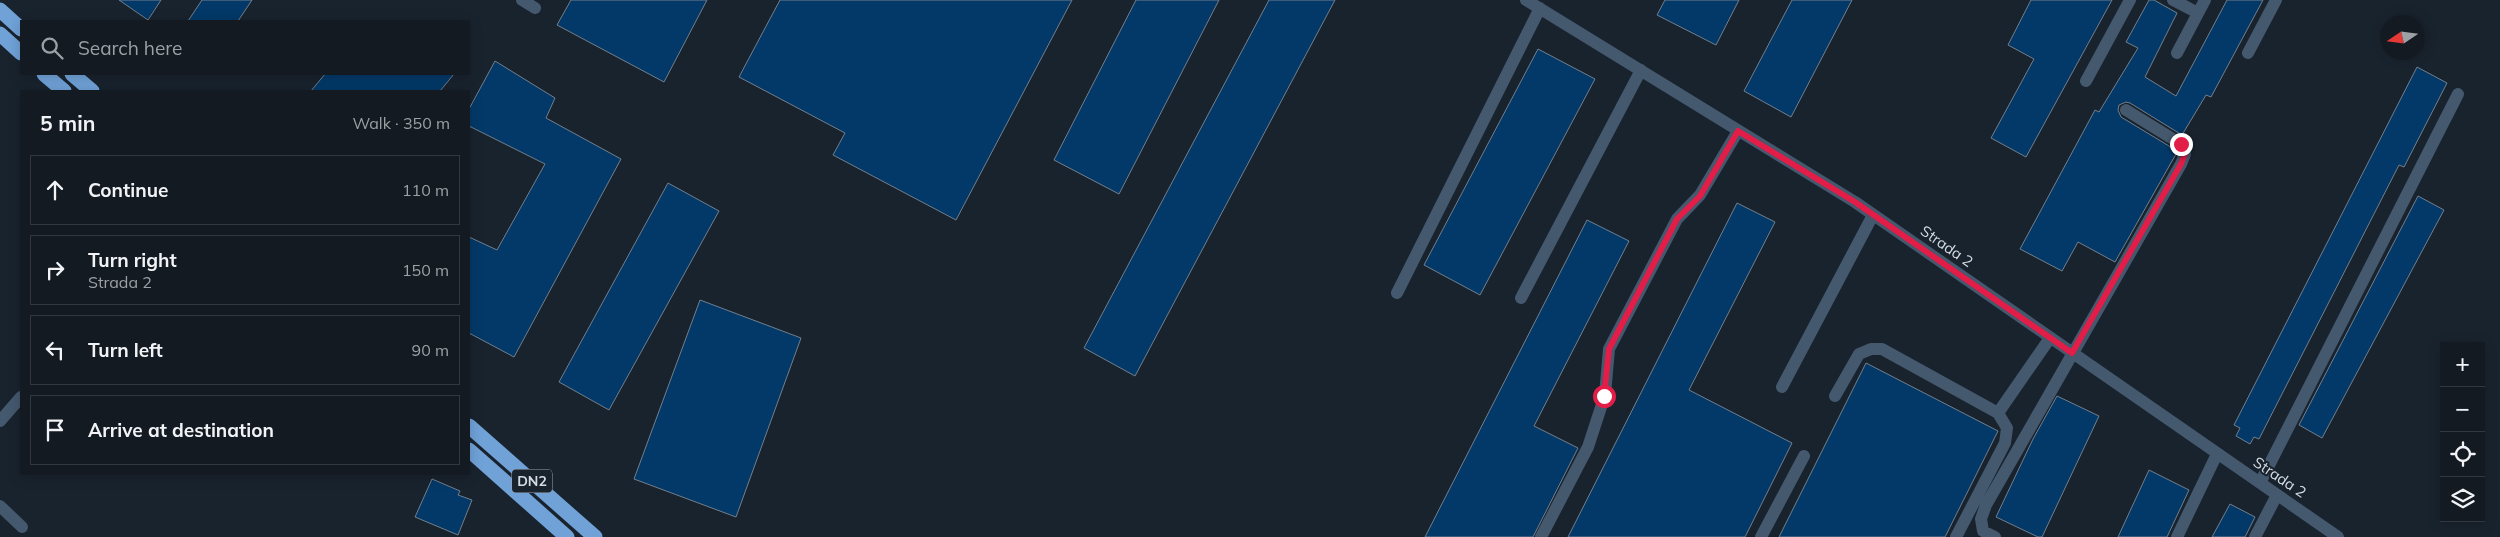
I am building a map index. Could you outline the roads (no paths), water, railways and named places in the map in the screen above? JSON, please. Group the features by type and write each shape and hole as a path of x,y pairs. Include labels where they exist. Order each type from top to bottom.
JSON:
{"highway":[{"path":"0,10 20,28"},
{"path":"0,34 20,52"},
{"path":"45,75 63,90"},
{"path":"73,75 91,90"},
{"name":"DN2","path":"470,427 595,537"},
{"name":"DN2","path":"470,451 567,537"}],"lane":[{"path":"522,0 535,8"},
{"name":"Strada 2","path":"1526,0 1873,215 2338,537"},
{"path":"2086,81 2130,0"},
{"path":"2173,0 2198,13"},
{"path":"2177,53 2205,0"},
{"path":"2248,53 2276,0"},
{"path":"1396,293 1540,8"},
{"path":"1521,298 1641,70"},
{"path":"2260,483 2458,94"},
{"path":"1995,537 1983,531 1980,519 1986,506 2185,154 2181,144 2126,110"},
{"path":"1542,537 1588,447 1604,396 1609,349 1677,219 1700,196 1738,131"},
{"path":"1782,387 1873,215"},
{"path":"1998,413 2050,338"},
{"path":"1835,396 1859,354 1871,349 1882,349 1998,413 2007,428 2005,443 1956,537"},
{"path":"0,421 20,398"},
{"path":"2177,537 2217,454"},
{"path":"1762,537 1804,456"},
{"path":"2256,537 2277,495"},
{"path":"0,506 22,527"}]}
